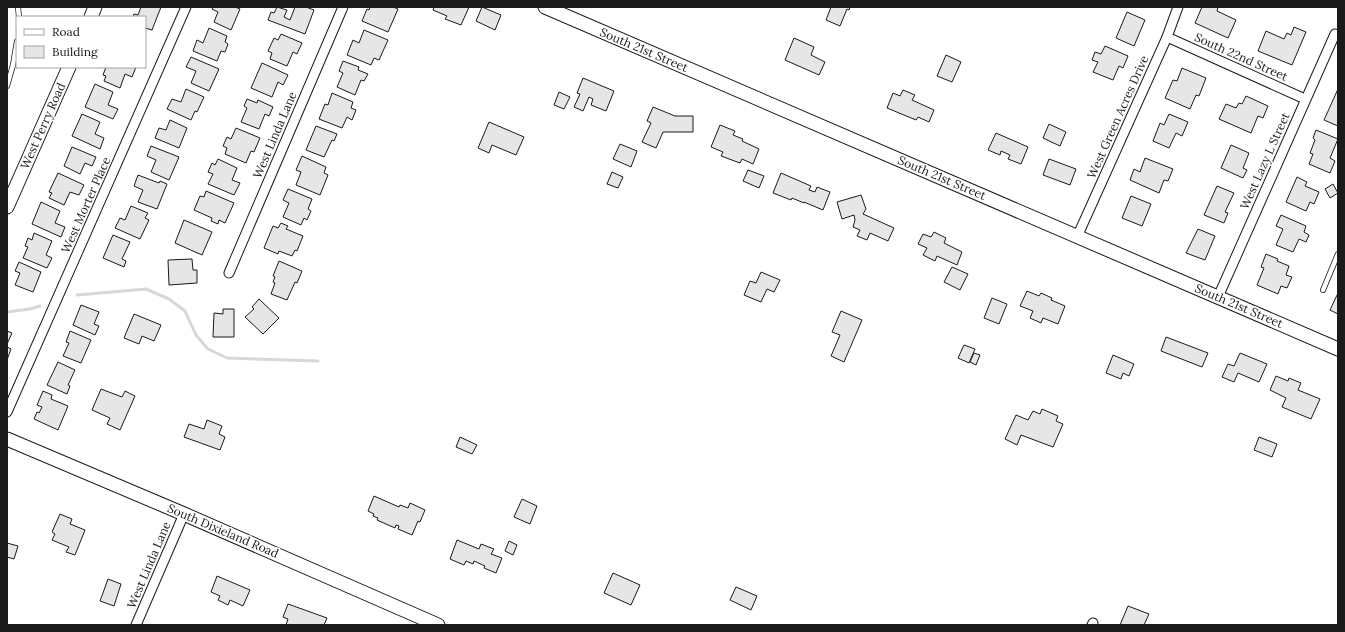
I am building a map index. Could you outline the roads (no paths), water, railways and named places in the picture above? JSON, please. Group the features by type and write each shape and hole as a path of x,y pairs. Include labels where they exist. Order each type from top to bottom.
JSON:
{"street":[{"name":"West Morter Place","path":"7,412 186,7"},
{"name":"West Linda Lane","path":"229,273 343,7"},
{"name":"South 21st Street","path":"545,7 1338,349"},
{"name":"West Green Acres Drive","path":"1077,237 1167,37 1178,7"},
{"name":"West Lazy L Street","path":"1218,297 1335,34"},
{"name":"South 22nd Street","path":"1167,37 1305,99"},
{"name":"West Perry Road","path":"7,207 69,68"},
{"name":"South Dixieland Road","path":"7,439 184,514 438,625"},
{"name":"West Linda Lane","path":"136,625 184,514"}],"lane":[{"path":"7,86 16,47"},
{"path":"1323,290 1338,254"}],"waterway":[{"path":"77,295 146,289 169,299 185,311 196,335 208,349 227,358 318,361"},
{"path":"7,312 40,306"}]}
